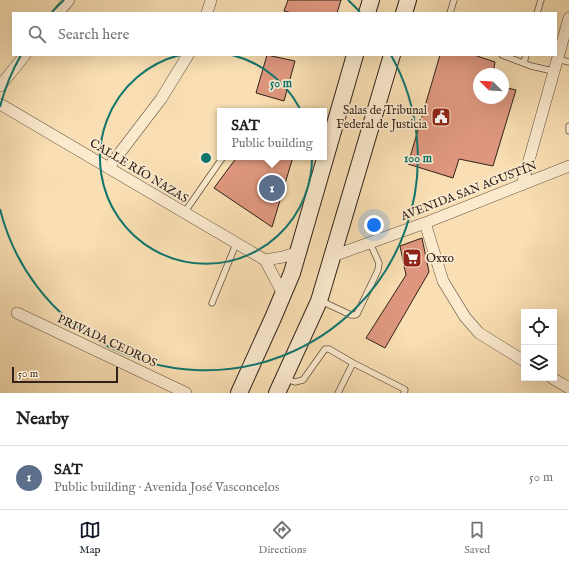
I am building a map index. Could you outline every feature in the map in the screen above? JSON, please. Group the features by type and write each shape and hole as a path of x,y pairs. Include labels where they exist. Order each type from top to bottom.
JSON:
{"main road":[{"path":"367,12 371,0"},
{"path":"404,12 408,0"},
{"path":"327,145 355,56"},
{"path":"277,393 319,300 392,56"},
{"path":"239,393 283,294 299,252 323,160"}],"street":[{"path":"59,12 69,0"},
{"path":"207,12 211,0"},
{"path":"522,184 569,18"},
{"path":"0,86 24,56"},
{"path":"109,167 161,99 187,56"},
{"name":"CALLE RÍO NAZAS","path":"0,104 265,260"},
{"name":"AVENIDA SAN AGUSTÍN","path":"333,256 425,223 569,166"},
{"path":"425,223 443,281 465,317 479,333 521,359"},
{"path":"283,294 265,260 283,257 299,252"},
{"name":"PRIVADA CEDROS","path":"17,313 186,393"},
{"path":"557,381 569,388"}],"lane":[{"path":"450,12 454,0"},
{"path":"537,12 540,0"},
{"path":"505,56 553,71"},
{"path":"524,63 526,56"},
{"path":"557,59 569,62"},
{"path":"569,126 569,131"},
{"path":"184,213 221,160"},
{"path":"319,300 351,315 355,316 357,314 378,270 379,263 370,243"},
{"path":"212,304 236,244"},
{"path":"284,378 295,382 303,380 325,349 329,349 404,389 404,393"},
{"path":"338,393 353,362"}],"building":[{"path":"288,0 341,0 337,12 284,11"},
{"path":"267,56 295,61 284,101 256,93"},
{"path":"440,56 477,56 495,62 494,68 473,68 473,104 509,104 509,88 516,90 493,166 459,159 453,178 408,164"},
{"path":"235,160 292,160 272,227 214,188"},
{"path":"422,238 429,272 385,348 366,338 406,275 400,246"}],"place":[{"name":"Salas de Tribunal Federal de Justicia","path":"441,117"},
{"name":"SAT","path":"272,188"},
{"name":"Oxxo","path":"412,258"}]}
